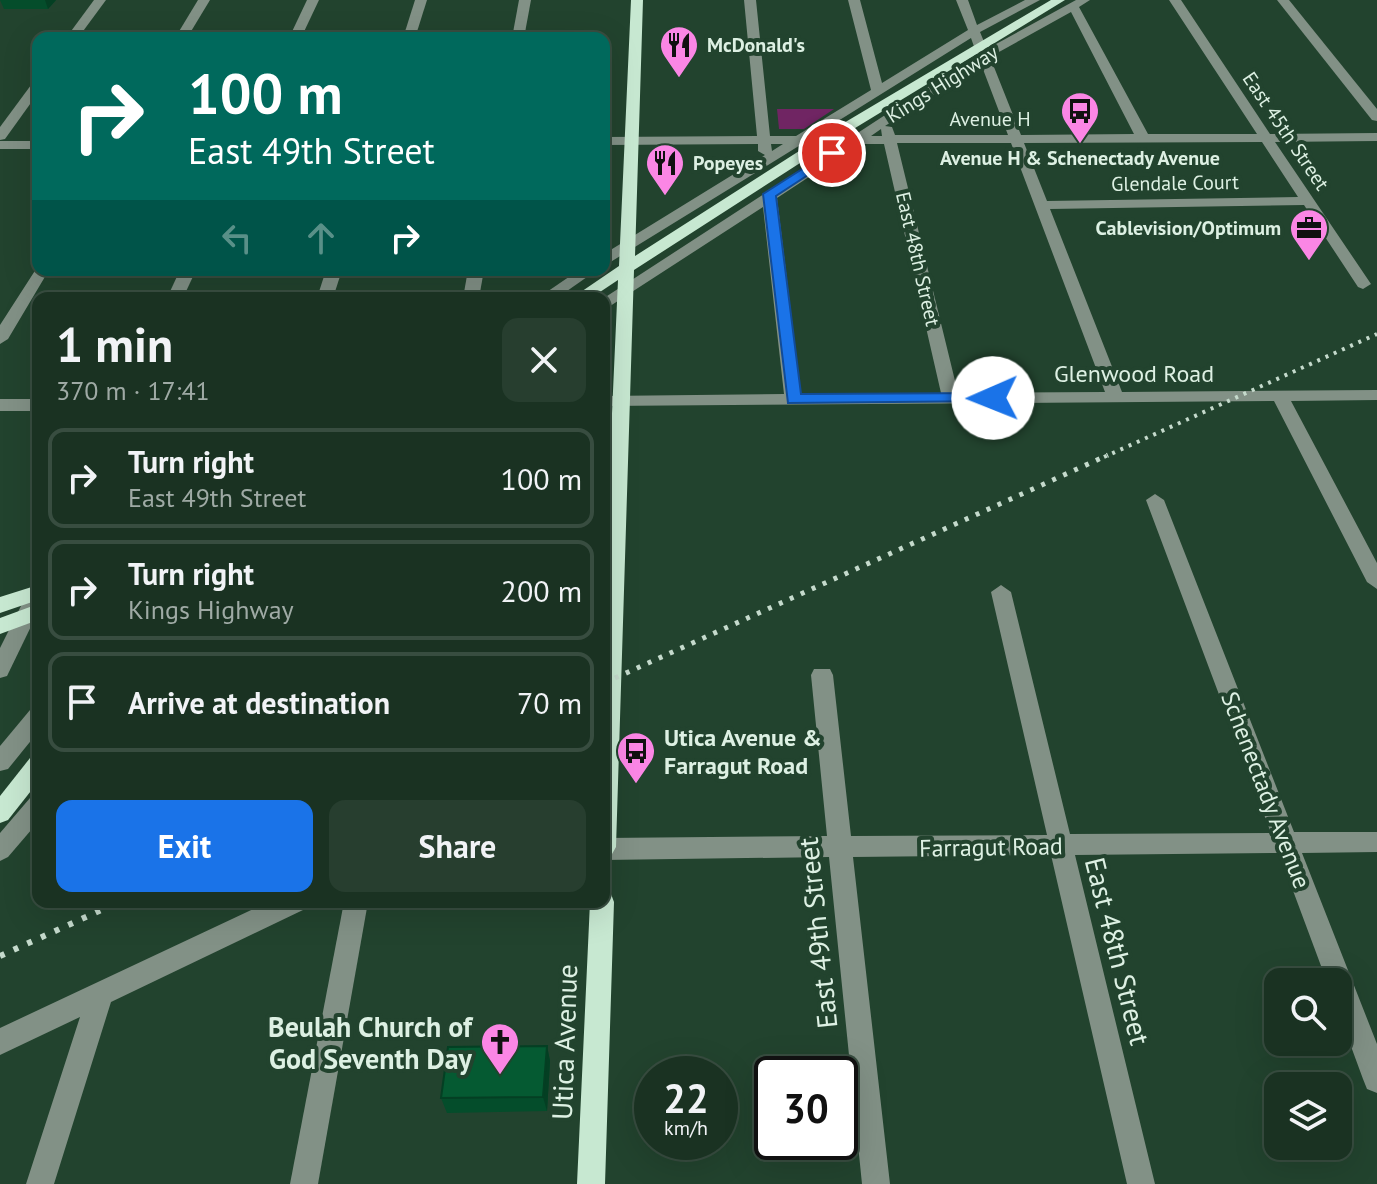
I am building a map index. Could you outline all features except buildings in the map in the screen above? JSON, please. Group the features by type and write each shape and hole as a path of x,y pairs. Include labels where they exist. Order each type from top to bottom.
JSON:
{"main road":[{"path":"610,550 613,401 627,289 637,0"},
{"name":"Kings Highway","path":"589,292 979,44 1059,0"},
{"path":"1020,21 1055,16"},
{"path":"883,89 936,71"},
{"path":"689,228 734,217"},
{"path":"0,605 32,594"},
{"path":"0,626 32,614"},
{"path":"0,813 32,773"},
{"name":"Utica Avenue","path":"591,1184 602,908"}],"street":[{"path":"76,32 100,0"},
{"path":"185,32 204,0"},
{"path":"298,32 313,0"},
{"path":"411,32 421,0"},
{"path":"519,32 525,0"},
{"path":"750,0 766,161"},
{"path":"854,0 883,89"},
{"path":"962,0 1116,397"},
{"name":"Kings Highway","path":"610,301 885,119 1034,0"},
{"name":"East 45th Street","path":"1175,0 1363,284"},
{"path":"1283,0 1377,117"},
{"path":"1078,3 1143,138"},
{"name":"Kings Highway","path":"610,257 883,89 979,44 1055,16 1078,3"},
{"path":"0,136 32,92"},
{"name":"East 48th Street","path":"885,119 951,398"},
{"name":"Avenue H","path":"610,141 1377,137"},
{"path":"0,145 32,145"},
{"path":"769,194 793,399"},
{"name":"Glendale Court","path":"1041,205 1308,201"},
{"path":"0,339 37,276"},
{"path":"555,292 580,276"},
{"name":"Glenwood Road","path":"613,401 1377,395"},
{"path":"1280,396 1377,582"},
{"path":"0,405 32,405"},
{"name":"Schenectady Avenue","path":"1155,500 1377,1079"},
{"name":"East 48th Street","path":"1001,592 1141,1184"},
{"path":"0,670 32,614"},
{"name":"East 49th Street","path":"822,675 876,1184"},
{"path":"0,762 9,736 32,720"},
{"path":"0,850 32,812"},
{"name":"Farragut Road","path":"610,848 840,849 1377,842"},
{"path":"0,1042 281,908"},
{"path":"304,1184 355,908"},
{"path":"40,1184 101,993"}],"shaded area":[{"path":"777,109 834,109 804,129 779,129"}],"railway":[{"path":"1104,457 1377,334"},
{"path":"610,680 1108,455"},
{"path":"0,956 106,908"}],"place":[{"name":"McDonald's","path":"679,79"},
{"name":"Avenue H & Schenectady Avenue","path":"1080,145"},
{"name":"Popeyes","path":"665,197"},
{"name":"Cablevision/Optimum","path":"1309,262"},
{"name":"Utica Avenue & Farragut Road","path":"636,785"},
{"name":"Beulah Church of God Seventh Day","path":"500,1076"}],"route":[{"path":"832,153 769,194 793,399 993,398"}]}
